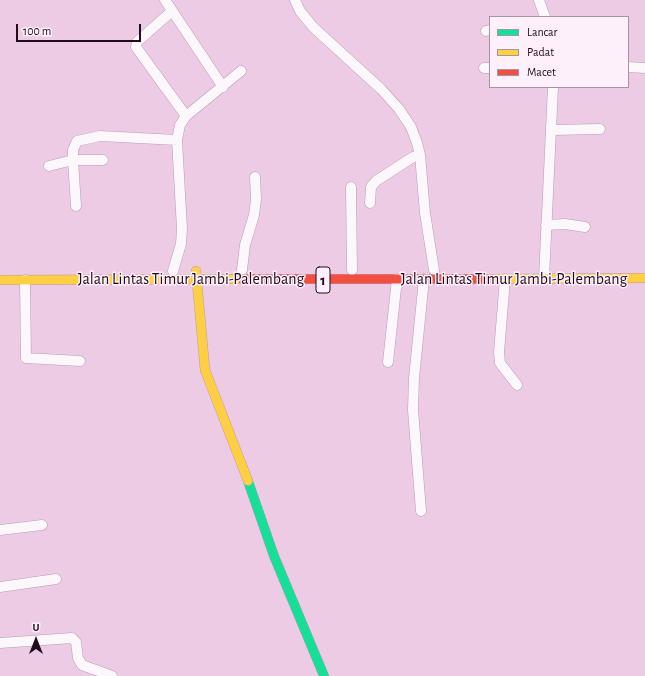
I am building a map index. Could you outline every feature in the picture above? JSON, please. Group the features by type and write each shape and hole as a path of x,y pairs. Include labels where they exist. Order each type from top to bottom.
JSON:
{"main road":[{"name":"Jalan Lintas Timur Jambi-Palembang","path":"583,269 645,268"},
{"name":"Jalan Lintas Timur Jambi-Palembang","path":"0,271 173,271 196,275 242,270 434,270 547,272 645,278"},
{"name":"Jalan Lintas Timur Jambi-Palembang","path":"0,280 196,275 397,279 505,279 547,272"},
{"path":"196,275 205,370 240,459 268,542 324,676"}],"street":[{"path":"165,0 223,87"},
{"path":"294,0 300,11 313,27 382,89 399,109 411,127 420,155 425,213 434,270"},
{"path":"539,0 542,16"},
{"path":"172,11 137,42 136,47 186,116"},
{"path":"629,67 645,68"},
{"path":"173,271 181,244 182,229 177,140 180,125 186,116 241,71"},
{"path":"547,272 546,225 553,88"},
{"path":"552,130 600,129"},
{"path":"76,206 73,150 77,141 100,136 177,140"},
{"path":"370,203 371,187 376,180 413,157 420,155"},
{"path":"49,166 73,160 104,160"},
{"path":"242,270 245,245 254,214 256,199 255,177"},
{"path":"351,187 352,270"},
{"path":"546,225 565,224 585,227"},
{"path":"388,362 397,279"},
{"path":"421,511 413,410 414,378 424,279"},
{"path":"505,279 499,352 500,363 518,385"},
{"path":"24,280 26,358 80,361"},
{"path":"0,530 42,525"},
{"path":"0,587 56,578"},
{"path":"0,643 72,638 76,642 78,658 82,665 112,676"}],"traffic: fast":[{"path":"248,481 274,556 324,676"}],"traffic: slow":[{"path":"196,271 205,370 248,481"},
{"path":"491,279 645,278"},
{"path":"0,280 242,279"}],"traffic: jam":[{"path":"242,279 491,279"}]}
